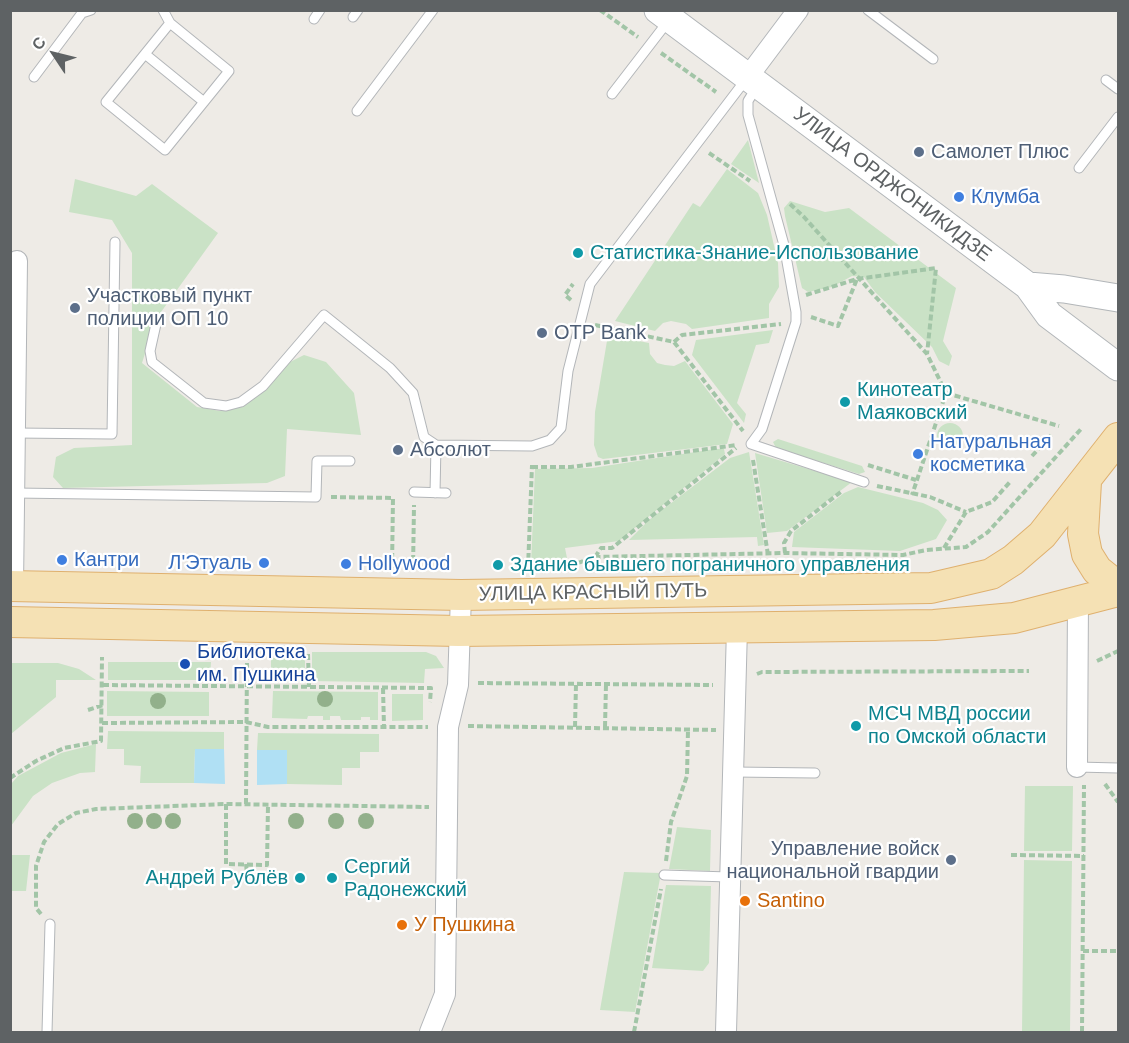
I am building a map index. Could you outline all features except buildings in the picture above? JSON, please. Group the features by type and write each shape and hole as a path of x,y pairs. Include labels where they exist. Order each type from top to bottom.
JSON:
{"main road":[{"name":"УЛИЦА ОРДЖОНИКИДЗЕ","path":"664,15 1028,286 1049,315 1119,367"},
{"path":"1028,286 1119,298"},
{"name":"УЛИЦА КРАСНЫЙ ПУТЬ","path":"12,586 461,594 931,588 991,574 1013,560 1042,535 1117,444"},
{"path":"1086,482 1083,534 1087,554 1097,570 1119,589"},
{"name":"УЛИЦА КРАСНЫЙ ПУТЬ","path":"10,622 459,631 986,622 1014,618 1119,589"}],"street":[{"path":"752,82 798,10"},
{"path":"12,586 18,261"},
{"path":"430,1032 445,994 448,727 458,685 461,594"},
{"path":"1077,767 1078,599"},
{"path":"726,1032 737,628"}],"lane":[{"path":"34,77 82,13 91,10"},
{"path":"163,10 170,23 229,71 165,150 106,102 170,23"},
{"path":"868,10 933,59"},
{"path":"357,111 430,11"},
{"path":"612,94 664,15"},
{"path":"145,54 204,102"},
{"path":"1106,80 1119,89"},
{"path":"156,324 150,351 152,362 204,403 226,406 241,402 263,386 324,315 390,368 413,393 424,437 436,445 532,446 550,440 561,428 568,371 590,284 696,144 752,82"},
{"path":"752,82 748,115 784,244 796,317 762,429 751,444 864,482"},
{"path":"1079,168 1119,117"},
{"path":"15,433 112,434 115,242"},
{"path":"435,493 436,445"},
{"path":"14,493 316,497 317,461 350,461"},
{"path":"414,492 446,493"},
{"path":"1077,767 1119,768"},
{"path":"734,772 815,773"},
{"path":"664,875 729,878"},
{"path":"47,1032 50,924"}],"path":[{"path":"696,144 754,184 769,190 804,217 927,354 946,393 912,495"},
{"path":"794,299 858,279 936,268 927,354"},
{"path":"674,342 682,335 796,317 838,326 858,279"},
{"path":"581,322 674,342 737,420 751,444 768,555"},
{"path":"946,393 1059,426"},
{"path":"568,566 596,557 785,553 903,555 966,547 988,532 1082,428"},
{"path":"1032,456 1052,435"},
{"path":"528,569 532,467 571,467 741,445 612,548 601,548 596,557"},
{"path":"785,553 783,543 791,531 841,492 864,482 912,495 930,497 966,512"},
{"path":"944,548 966,512 992,502 1010,482"},
{"path":"413,570 414,492"},
{"path":"316,497 393,498 392,570"},
{"path":"517,569 536,569"},
{"path":"380,570 425,570"},
{"path":"1097,661 1118,651"},
{"path":"308,654 309,687"},
{"path":"10,778 36,760 64,748 101,741 102,657"},
{"path":"246,804 247,657"},
{"path":"751,677 762,672 1029,671"},
{"path":"471,683 713,685"},
{"path":"575,727 576,684"},
{"path":"605,727 606,684"},
{"path":"103,685 431,688"},
{"path":"383,688 384,727"},
{"path":"88,710 103,705"},
{"path":"102,723 246,722 268,727 430,727"},
{"path":"470,726 735,730"},
{"path":"634,1032 664,875 671,822 687,776 688,730"},
{"path":"1077,767 1085,788 1082,1032"},
{"path":"1105,783 1119,802"},
{"path":"226,804 226,864 267,864 268,805"},
{"path":"50,924 36,908 36,866 44,842 58,824 76,813 96,808 226,804 422,806"},
{"path":"1011,855 1084,856"},
{"path":"246,864 247,873"},
{"path":"1083,951 1119,951"}],"green space":[{"path":"748,140 759,183 731,164"},
{"path":"727,169 758,193 767,215 778,263 779,287 769,304 769,318 692,329 686,324 671,321 663,323 655,331 615,321 693,203 700,207"},
{"path":"75,179 136,196 152,184 218,233 156,319 142,363 197,407 220,411 245,402 268,373 304,355 326,362 354,393 361,435 287,429 285,476 267,483 63,488 53,477 56,457 74,448 132,445 132,253 112,220 69,212"},
{"path":"790,201 825,212 849,208 956,288 943,341 952,356 949,366 939,361 932,347 875,292 864,277 852,276 832,287 808,292 802,288 785,216 784,208"},
{"path":"773,330 769,343 756,345 737,403 746,414 744,423 692,355 696,340"},
{"path":"608,335 649,343 650,354 657,363 674,366 685,361 733,424 727,444 603,459 598,457 594,445 595,412"},
{"path":"950,423 959,427 963,436 959,445 950,449 941,445 937,436 941,427"},
{"path":"778,439 862,466 865,472 859,474 776,448 773,442"},
{"path":"724,449 725,454 619,541 565,548 568,563 531,565 535,469 592,468"},
{"path":"749,452 764,545 758,546 757,537 629,540 649,520 730,458"},
{"path":"755,453 852,482 787,531 767,533"},
{"path":"858,487 923,503 938,510 947,520 936,539 900,551 792,547 794,532 844,493"},
{"path":"312,652 426,652 436,656 444,668 425,669 424,683 312,681"},
{"path":"305,657 305,682 271,682 271,658"},
{"path":"108,662 211,662 210,680 108,680"},
{"path":"11,663 58,663 79,669 96,680 56,680 56,697 11,734"},
{"path":"107,691 209,692 209,716 107,716"},
{"path":"273,691 378,692 378,720 361,717 361,720 341,720 340,716 330,716 330,720 323,720 323,716 308,716 307,719 272,718"},
{"path":"392,694 423,694 423,720 392,721"},
{"path":"108,731 224,732 224,749 195,749 194,783 140,783 141,766 124,765 124,749 107,749"},
{"path":"258,733 379,734 379,752 360,752 360,768 342,768 342,785 287,784 287,750 257,750"},
{"path":"96,744 95,772 80,773 52,783 33,796 11,826 11,784 18,776 61,753"},
{"path":"1025,786 1073,786 1072,851 1024,851"},
{"path":"677,827 711,830 710,871 669,869"},
{"path":"11,855 30,855 26,891 11,891"},
{"path":"1024,860 1072,861 1070,1032 1022,1032"},
{"path":"624,872 661,873 635,1012 600,1010"},
{"path":"666,885 711,886 709,963 703,971 652,968"}],"water":[{"path":"195,749 224,749 225,784 194,783"},
{"path":"257,750 287,750 287,784 257,785"}],"place":[{"name":"Самолет Плюс","path":"919,152"},
{"name":"Клумба","path":"959,197"},
{"name":"Статистика-Знание-Использование","path":"578,253"},
{"name":"Участковый пункт полиции ОП 10","path":"75,308"},
{"name":"OTP Bank","path":"542,333"},
{"name":"Кинотеатр Маяковский","path":"845,402"},
{"name":"Абсолют","path":"398,450"},
{"name":"Натуральная косметика","path":"918,454"},
{"name":"Кантри","path":"62,560"},
{"name":"Л'Этуаль","path":"264,563"},
{"name":"Hollywood","path":"346,564"},
{"name":"Здание бывшего пограничного управления","path":"498,565"},
{"name":"Библиотека им. Пушкина","path":"185,664"},
{"name":"МСЧ МВД россии по Омской области","path":"856,726"},
{"name":"Управление войск национальной гвардии","path":"951,860"},
{"name":"Андрей Рублёв","path":"300,878"},
{"name":"Сергий Радонежский","path":"332,878"},
{"name":"Santino","path":"745,901"},
{"name":"У Пушкина","path":"402,925"}]}
